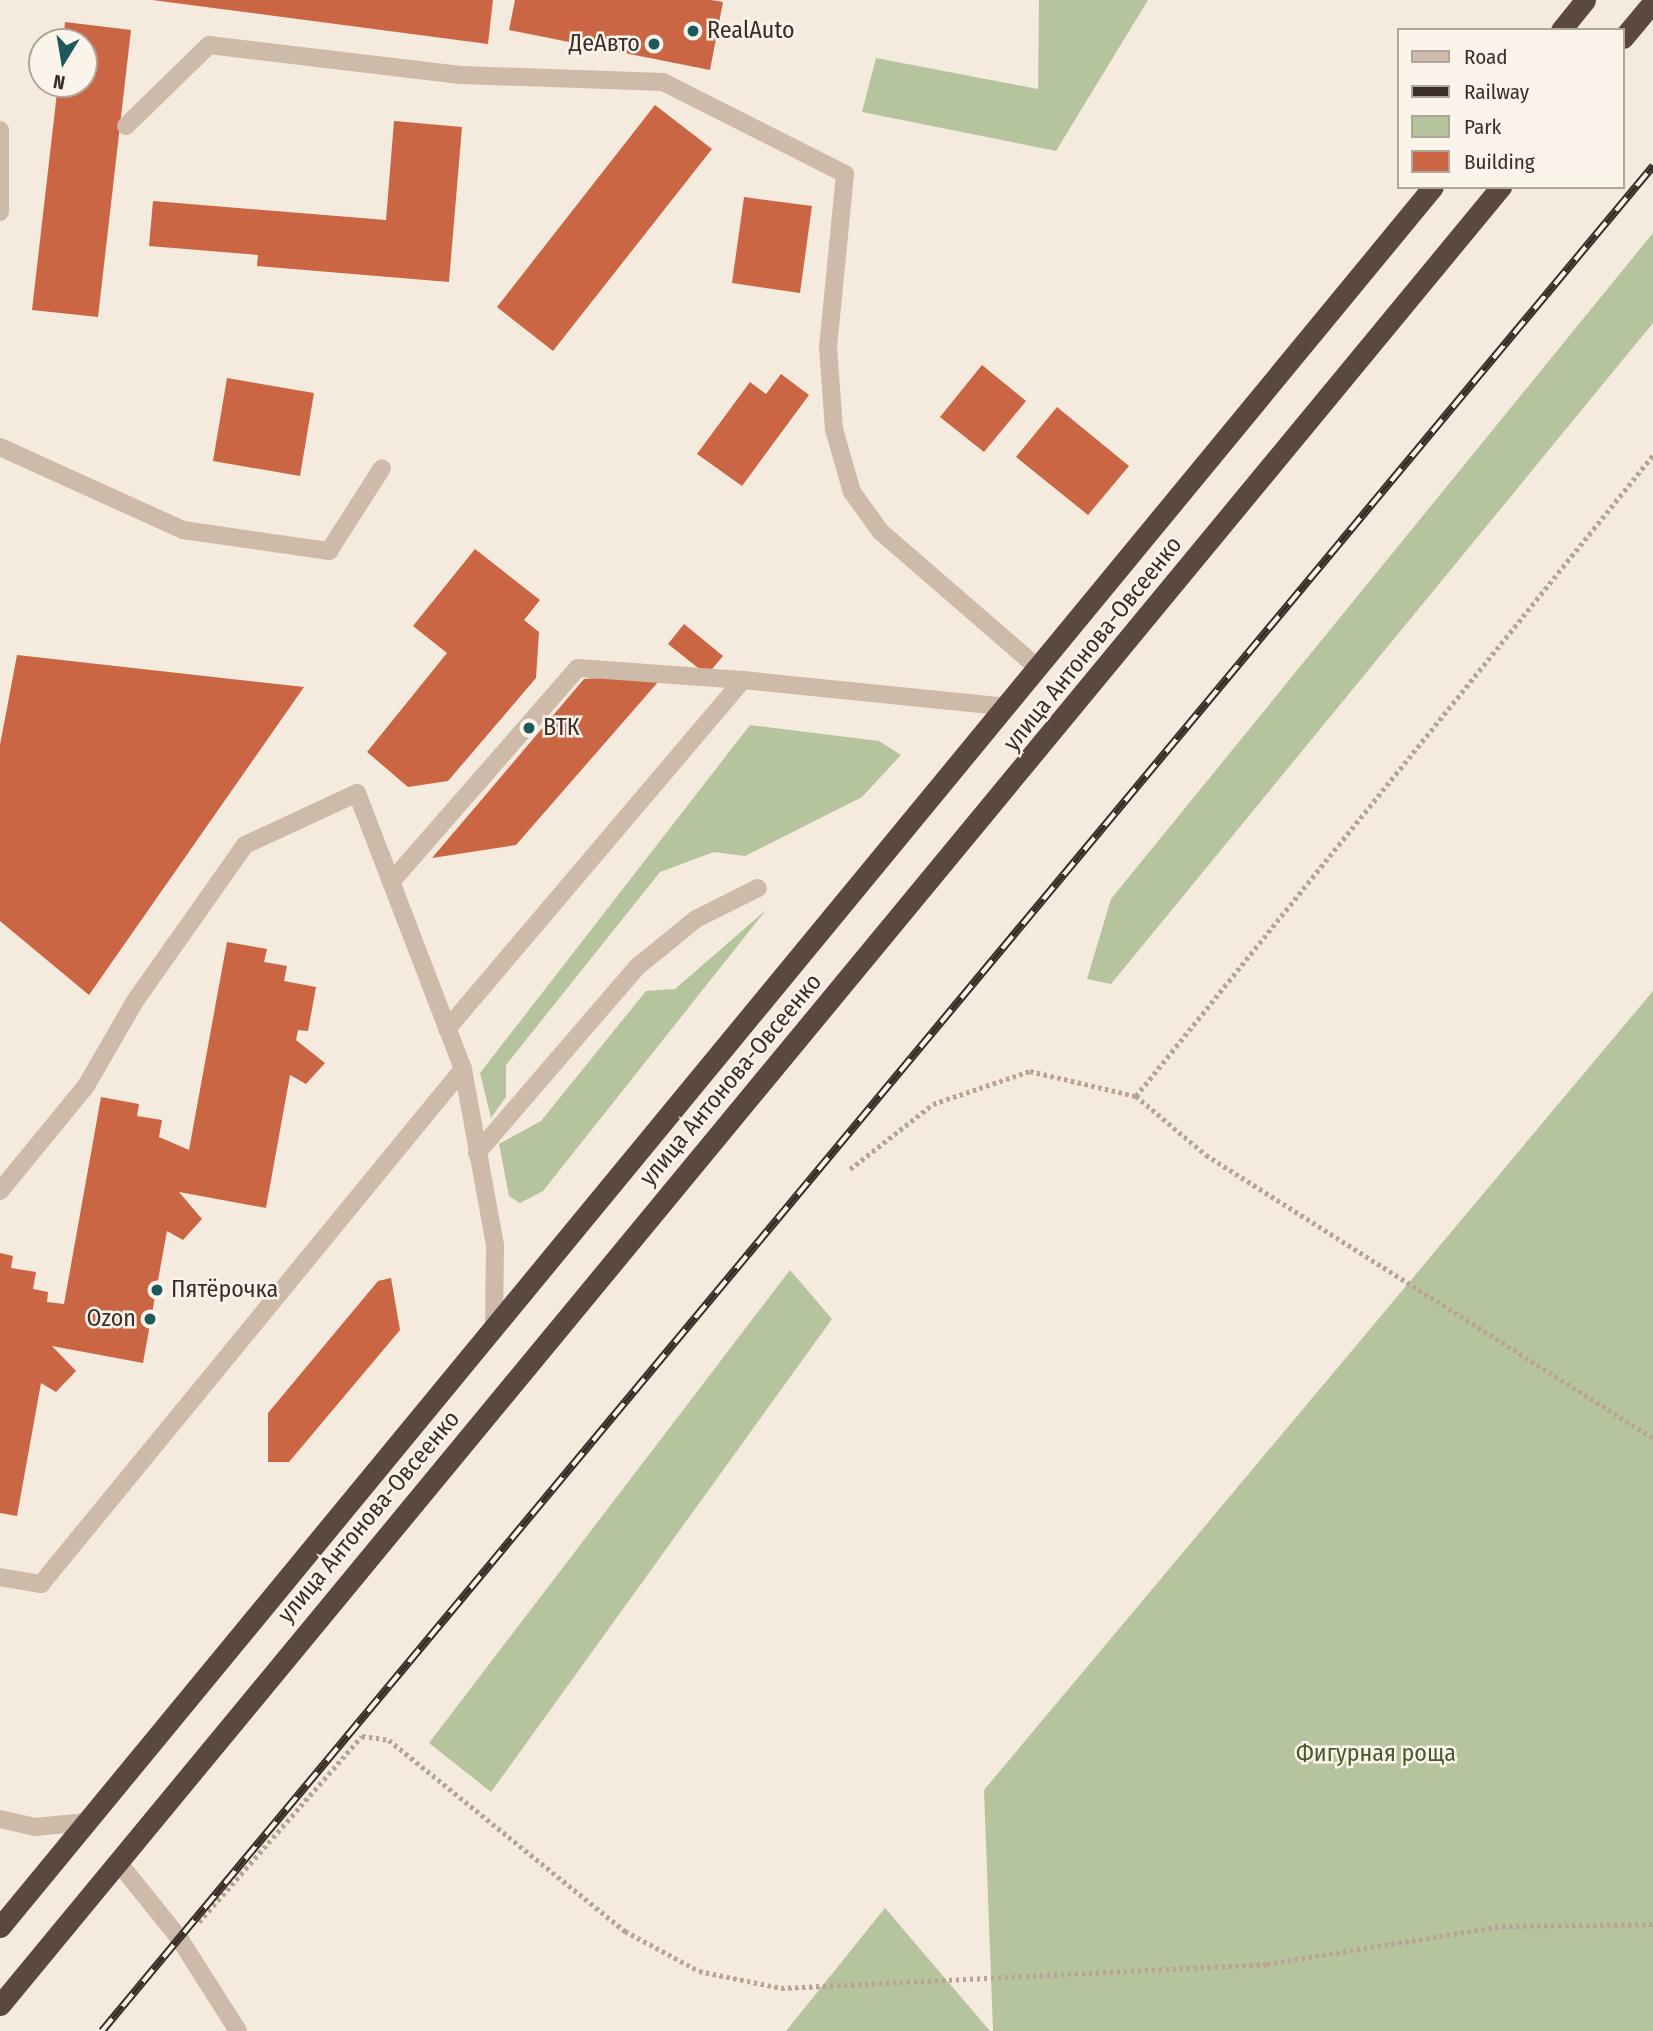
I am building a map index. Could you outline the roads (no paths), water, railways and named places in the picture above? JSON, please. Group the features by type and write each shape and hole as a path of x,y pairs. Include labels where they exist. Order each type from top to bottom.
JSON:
{"highway":[{"path":"1563,28 1586,0"},
{"path":"1625,36 1653,2"},
{"name":"улица Антонова-Овсеенко","path":"0,1927 1040,669 1431,189"},
{"name":"улица Антонова-Овсеенко","path":"0,2005 1499,189"}],"street":[{"path":"126,126 209,46 462,75 663,82 845,174 828,346 834,429 852,492 881,532 1040,669"},
{"path":"0,130 0,212"},
{"path":"0,447 183,530 329,551 382,468"},
{"path":"391,882 578,668 743,680 1008,707"},
{"path":"447,1030 743,680"},
{"path":"0,1191 86,1086 135,1001 245,845 357,793 463,1069 495,1245 494,1328"},
{"path":"477,1153 637,967 696,919 758,888"},
{"path":"0,1577 41,1584 463,1069"},
{"path":"0,1819 35,1827 87,1822"},
{"path":"118,1862 179,1938 238,2031"}],"railway":[{"path":"102,2031 1653,166"}],"place":[{"name":"RealAuto","path":"693,31"},
{"name":"ДеАвто","path":"654,44"},
{"name":"ВТК","path":"529,728"},
{"name":"Пятёрочка","path":"157,1290"},
{"name":"Ozon","path":"150,1319"}],"park label":[{"name":"Фигурная роща","path":"1376,1754"}]}
